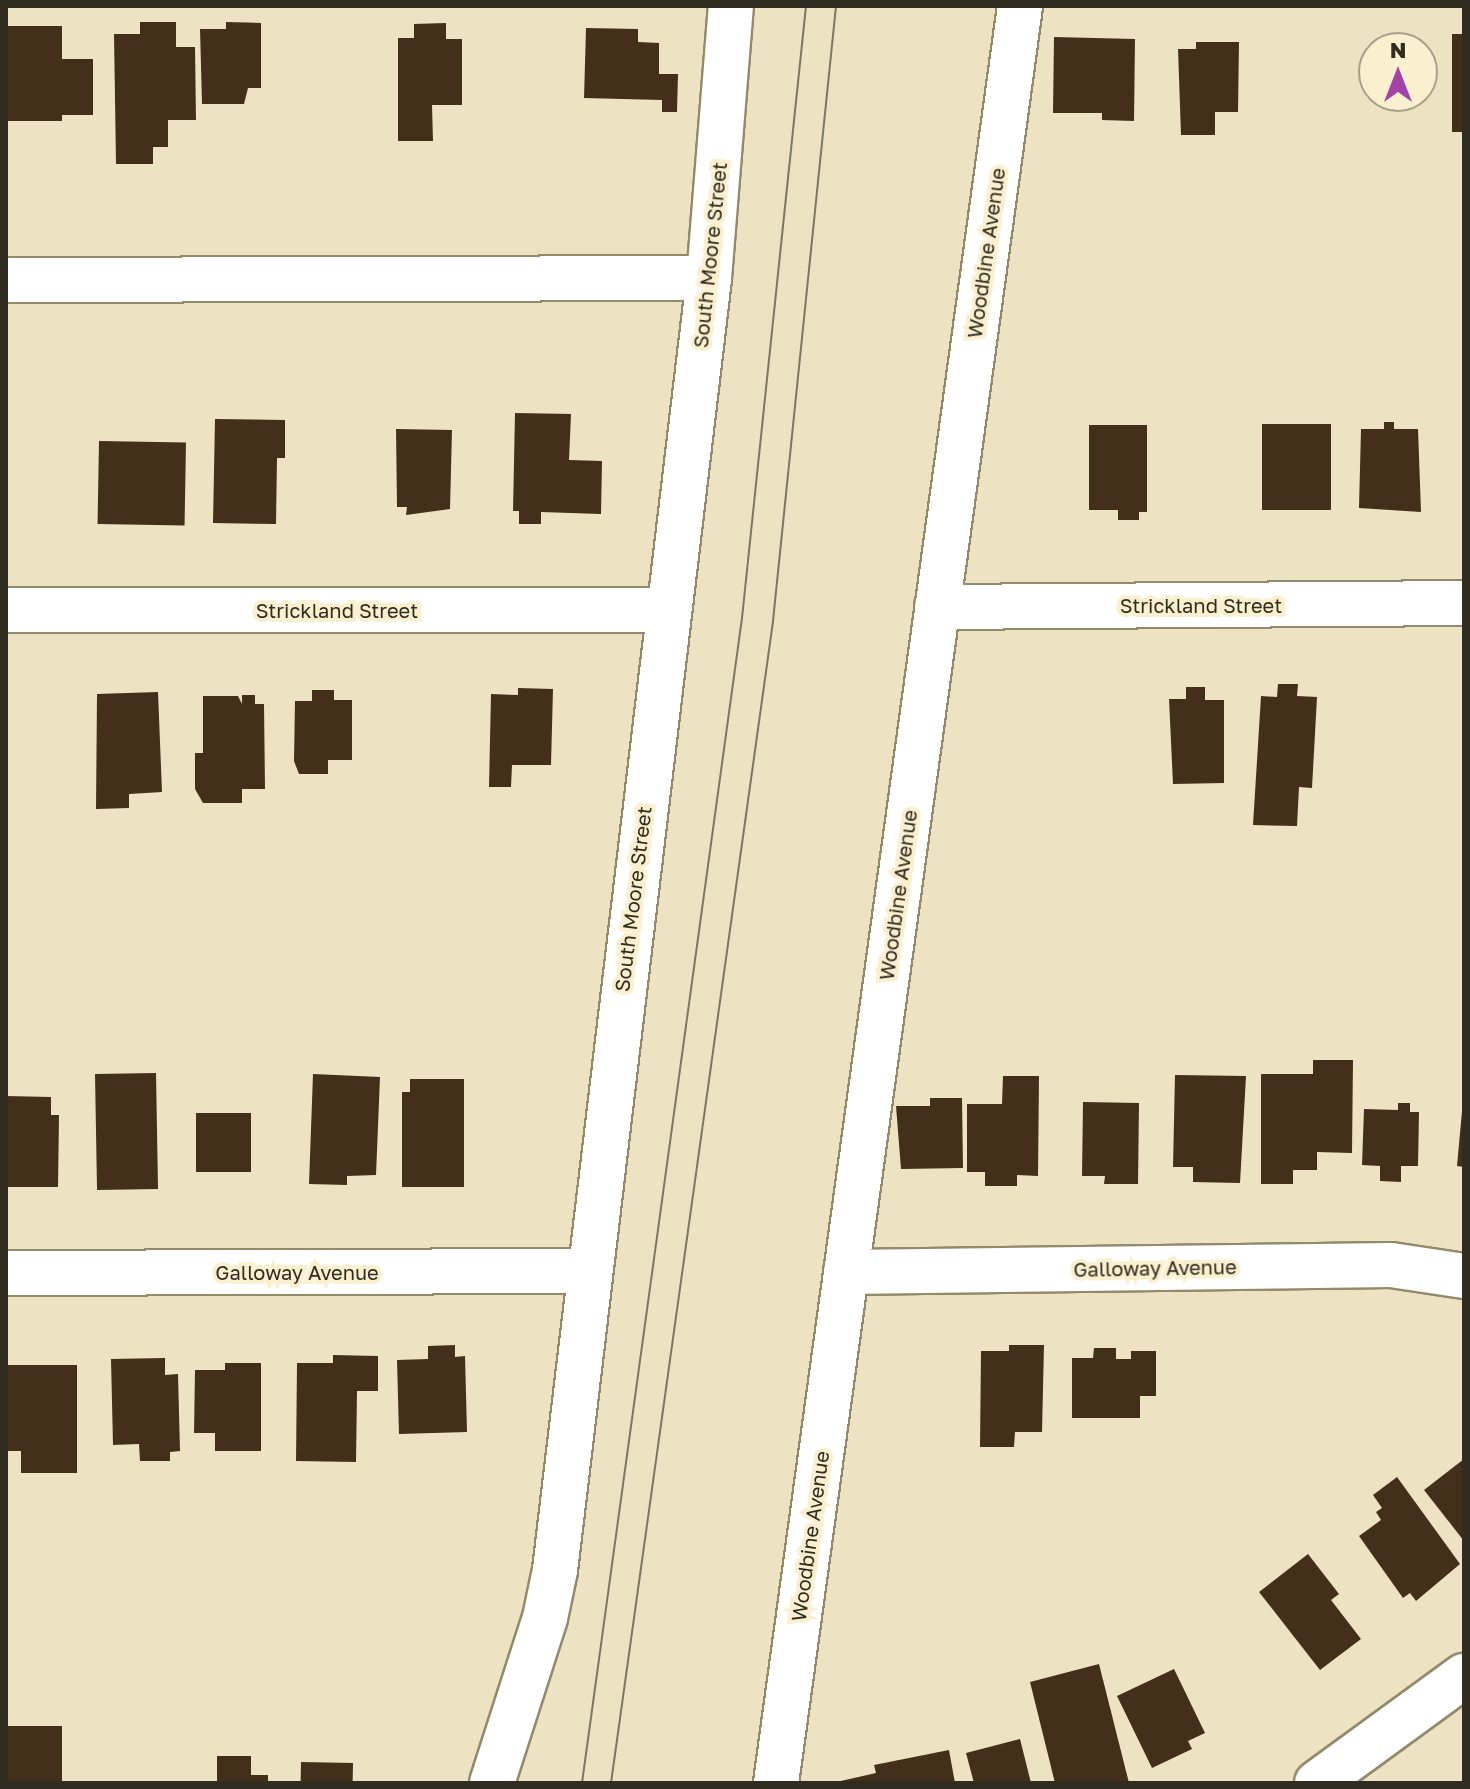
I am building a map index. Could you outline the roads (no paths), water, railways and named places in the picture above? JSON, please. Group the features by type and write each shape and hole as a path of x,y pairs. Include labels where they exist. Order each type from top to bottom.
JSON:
{"street":[{"name":"South Moore Street","path":"492,1783 545,1618 555,1570 588,1271 709,278 731,6"},
{"name":"Woodbine Avenue","path":"776,1783 1020,6"},
{"path":"6,280 709,278"},
{"name":"Strickland Street","path":"937,607 1464,603"},
{"name":"Strickland Street","path":"6,610 668,610"},
{"name":"Galloway Avenue","path":"846,1272 1391,1265 1464,1276"},
{"name":"Galloway Avenue","path":"6,1273 588,1271"},
{"path":"1317,1783 1464,1676"}],"tram line":[{"path":"582,1783 742,618 806,6"},
{"path":"611,1783 773,621 836,6"}]}
